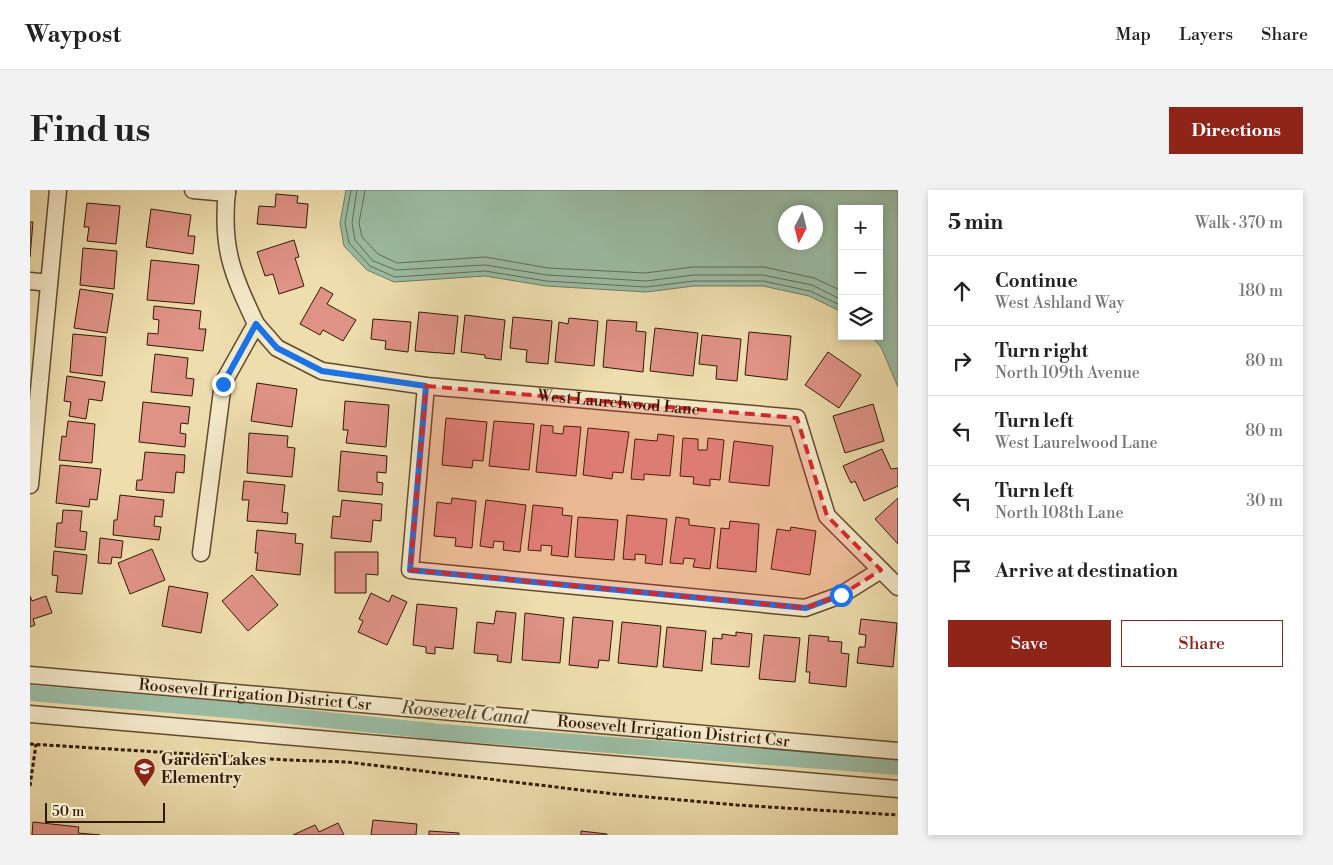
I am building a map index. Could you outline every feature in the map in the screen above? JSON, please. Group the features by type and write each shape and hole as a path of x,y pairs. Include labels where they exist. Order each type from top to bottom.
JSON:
{"street":[{"path":"30,485 33,425 58,190"},
{"path":"193,190 227,192"},
{"name":"West Laurelwood Lane","path":"227,192 225,237 234,276 256,324 277,348 322,371 426,386 797,418 827,516 898,587"},
{"path":"30,281 49,283"},
{"path":"201,553 223,384 256,324"},
{"path":"426,386 410,570 806,608 841,595 881,570"},
{"name":"Roosevelt Irrigation District Csr","path":"30,675 898,751"},
{"path":"30,714 898,789"}],"path":[{"path":"30,744 348,762 614,794 737,805 898,815"},
{"path":"30,786 36,744"}],"highlighted area":[{"path":"426,386 797,418 827,516 881,570 841,595 805,608 410,570"}],"water":[{"path":"346,190 898,190 898,387 881,347 875,340 883,340 883,205 838,205 838,310 809,296 763,286 694,286 646,292 546,286 485,276 394,282 367,270 344,246 340,223"}],"building":[{"path":"276,194 298,196 297,203 308,204 306,228 257,224 259,206 275,207"},
{"path":"87,203 120,206 116,244 87,241 89,227 84,227"},
{"path":"151,209 191,215 188,236 195,236 193,254 146,247"},
{"path":"30,222 33,222 30,257"},
{"path":"294,240 299,257 295,258 304,286 279,294 273,274 265,276 257,252"},
{"path":"83,248 117,251 114,289 80,285"},
{"path":"151,260 199,265 194,304 147,300"},
{"path":"321,287 333,294 327,304 356,320 343,341 323,330 320,335 300,324"},
{"path":"80,289 113,294 107,333 74,328"},
{"path":"154,306 201,311 199,329 206,329 203,351 147,345 148,333 158,334 159,320 153,319"},
{"path":"419,312 458,316 454,354 415,351"},
{"path":"465,315 505,320 501,360 485,358 485,355 461,352"},
{"path":"513,317 552,321 548,364 526,362 527,350 510,348"},
{"path":"569,318 598,321 594,366 555,362 559,322 568,324"},
{"path":"373,319 411,322 408,352 385,349 386,341 371,339"},
{"path":"607,320 637,322 636,331 646,332 643,372 603,367"},
{"path":"655,328 698,333 693,376 650,371"},
{"path":"749,332 791,336 787,380 745,375"},
{"path":"73,334 106,337 102,376 70,372"},
{"path":"702,335 741,339 737,381 716,379 717,366 699,364"},
{"path":"828,352 861,375 839,408 805,385"},
{"path":"155,354 188,358 186,378 194,379 192,396 151,392"},
{"path":"67,376 105,382 102,401 89,399 86,419 69,416 71,402 64,401"},
{"path":"257,383 297,389 292,427 251,421"},
{"path":"345,401 389,405 386,447 346,443 348,430 343,430"},
{"path":"143,402 190,407 188,424 181,423 180,433 186,434 185,447 139,442"},
{"path":"873,404 884,441 845,453 833,416"},
{"path":"446,418 487,422 483,461 473,460 472,468 442,465"},
{"path":"68,421 95,424 92,463 59,460 62,436 66,437"},
{"path":"494,421 534,424 529,470 489,466"},
{"path":"541,425 553,426 553,433 563,434 564,426 581,427 576,476 536,472"},
{"path":"588,428 629,432 623,473 613,472 612,479 583,475"},
{"path":"249,433 288,436 287,447 295,448 292,477 247,473"},
{"path":"658,434 674,436 670,476 644,474 644,480 631,479 635,439 657,441"},
{"path":"683,438 698,439 698,450 707,450 708,438 724,440 720,480 710,479 710,486 693,484 694,477 680,476"},
{"path":"734,441 773,446 769,486 729,482"},
{"path":"882,449 891,469 898,468 898,486 864,501 855,481 851,483 843,466"},
{"path":"341,451 387,456 386,473 377,472 377,482 383,483 382,495 338,491"},
{"path":"145,452 185,455 184,473 176,472 174,493 136,490 137,480 142,480"},
{"path":"60,465 101,469 97,500 90,499 89,507 56,503"},
{"path":"244,481 285,485 282,512 288,513 287,524 247,521 249,500 242,500"},
{"path":"120,495 164,500 162,517 155,516 154,526 161,527 159,540 113,535 114,520 117,520"},
{"path":"452,498 476,501 472,548 455,546 456,538 434,536 437,502 451,504"},
{"path":"898,498 898,544 875,519"},
{"path":"342,500 382,504 381,521 373,520 371,542 331,538 333,516 340,517"},
{"path":"486,500 526,505 520,552 503,550 504,542 494,541 493,548 480,546"},
{"path":"533,505 563,508 562,515 572,516 568,557 551,555 552,546 541,545 541,551 528,550"},
{"path":"63,510 82,511 80,531 87,532 85,550 55,547 57,523 62,523"},
{"path":"627,515 667,519 662,565 645,563 646,555 635,554 635,560 623,559"},
{"path":"578,517 618,520 614,560 575,557"},
{"path":"676,517 689,519 689,525 715,528 710,569 693,567 695,559 684,558 683,564 670,563"},
{"path":"730,521 759,524 756,572 717,568 721,528 729,529"},
{"path":"791,527 816,531 810,575 771,569 777,529 790,531"},
{"path":"257,530 296,534 295,543 303,544 300,575 256,570 258,553 255,553"},
{"path":"100,538 123,541 121,558 112,557 111,564 98,563"},
{"path":"152,549 165,580 130,594 118,563"},
{"path":"54,551 87,555 82,594 56,592 58,576 52,575"},
{"path":"335,552 378,552 378,575 366,574 366,593 335,593"},
{"path":"252,575 278,605 248,631 222,601"},
{"path":"169,586 208,593 201,633 162,626"},
{"path":"371,593 389,602 392,595 407,602 387,645 358,632 363,621 359,619"},
{"path":"30,596 32,601 46,596 52,613 33,619 35,625 30,627"},
{"path":"417,604 457,608 453,649 435,647 435,654 426,653 426,647 413,645"},
{"path":"496,611 516,613 511,663 497,661 498,655 474,653 477,622 494,624"},
{"path":"525,613 564,618 560,663 522,660"},
{"path":"573,617 613,621 609,661 599,660 598,668 569,665"},
{"path":"861,619 897,623 893,667 857,663 859,647 865,647 866,635 859,634"},
{"path":"622,622 661,626 657,667 618,663"},
{"path":"667,627 706,631 702,671 663,667"},
{"path":"736,632 752,634 749,667 711,664 713,638 722,639 722,634 736,636"},
{"path":"764,635 800,638 795,682 759,679"},
{"path":"809,635 829,637 828,641 842,642 841,653 849,654 846,687 809,683 810,672 806,672"},
{"path":"373,820 417,824 416,835 371,835"},
{"path":"33,822 79,827 78,833 100,835 32,835"},
{"path":"338,823 344,835 293,835 315,825 319,832"},
{"path":"429,831 459,833 459,835 429,835"},
{"path":"581,831 607,834 607,835 581,835"}],"waterway":[{"name":"Roosevelt Canal","path":"30,693 242,711 441,732 898,767"}],"place":[{"name":"Garden Lakes Elementry","path":"145,788"}],"route":[{"path":"223,384 256,324 277,348 322,371 426,386 410,570 806,608 841,595"}]}
